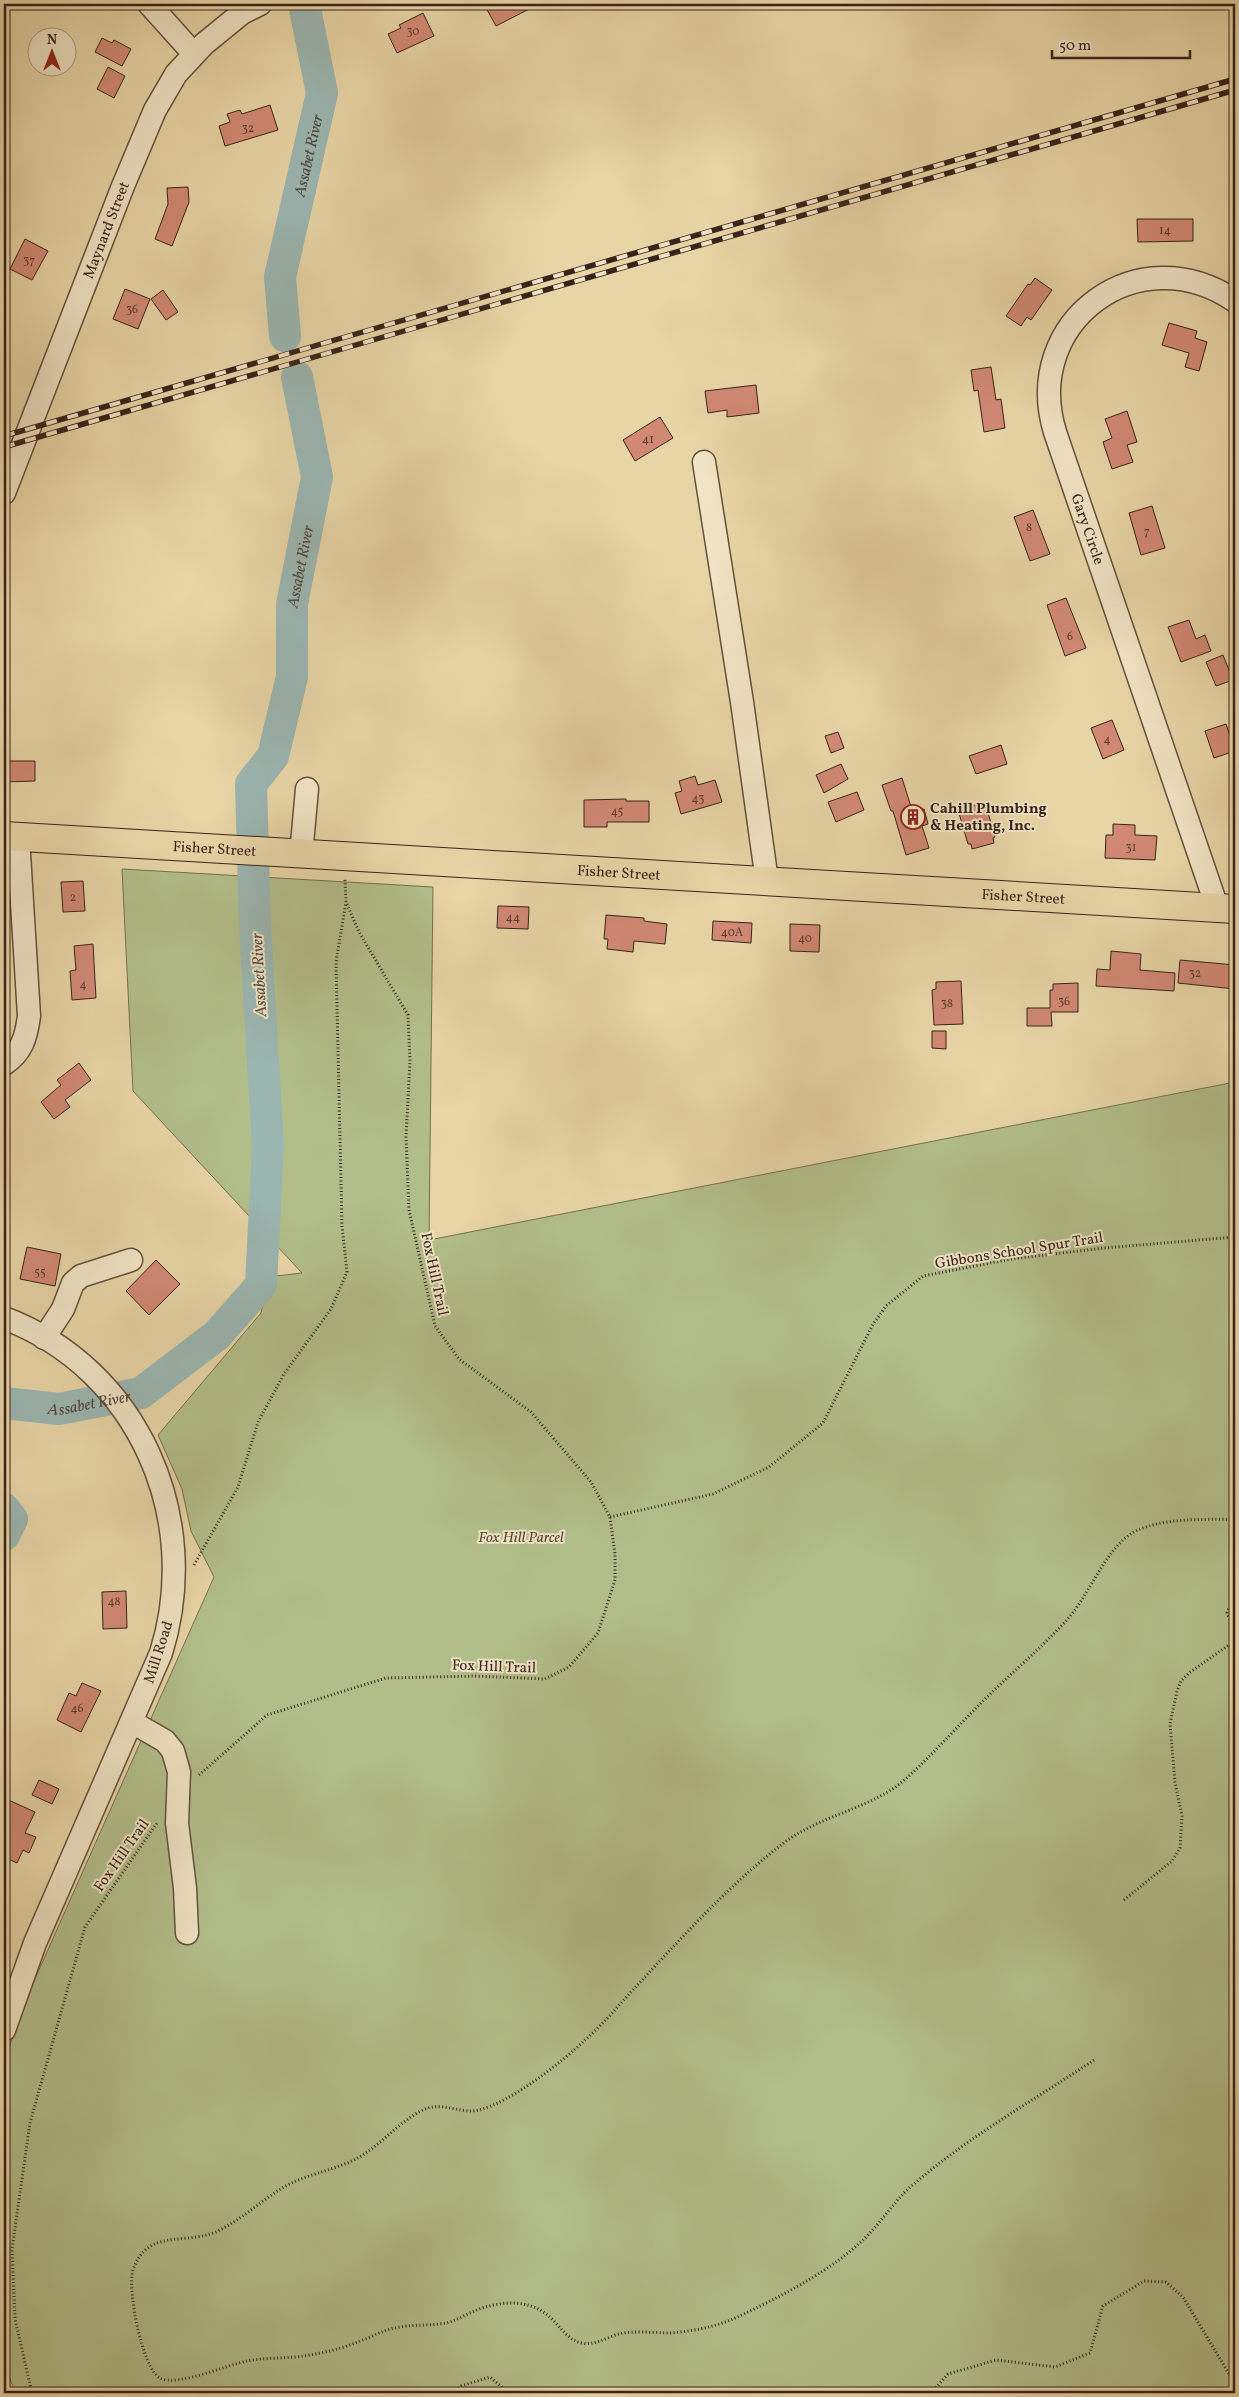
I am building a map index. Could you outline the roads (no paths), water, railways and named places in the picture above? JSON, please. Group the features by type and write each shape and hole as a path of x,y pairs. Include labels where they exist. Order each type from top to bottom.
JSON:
{"main road":[{"name":"Fisher Street","path":"11,836 345,858 1226,908"}],"street":[{"path":"149,4 194,54"},
{"name":"Maynard Street","path":"4,493 155,110 176,74 194,54 224,26 242,13 260,4"},
{"name":"Gary Circle","path":"1226,908 1055,432 1049,407 1048,391 1054,357 1069,327 1086,308 1114,289 1147,279 1181,279 1214,288 1235,302"},
{"path":"704,462 742,702 767,881"},
{"path":"301,855 308,789"},
{"path":"4,1064 21,1048 27,1031 29,1016 11,836"},
{"path":"53,1344 73,1283 81,1276 131,1260"},
{"name":"Mill Road","path":"4,1318 53,1344 104,1387 138,1433 151,1458 169,1512 175,1569 174,1597 169,1626 151,1679 35,1943 4,2030"},
{"path":"132,1722 165,1740 174,1751 179,1772 177,1823 185,1888 187,1933"}],"waterway":[{"name":"Assabet River","path":"285,336 280,277 322,93 304,4"},
{"name":"Assabet River","path":"4,1403 59,1409 141,1393 217,1335 261,1285 268,1146 255,926 251,784 273,756 292,677 292,604 317,477 297,377"},
{"name":"Assabet River","path":"4,1509 12,1519 4,1535"}],"railway":[{"path":"4,436 1235,79"},
{"path":"4,447 1235,90"}],"place":[{"name":"Cahill Plumbing & Heating, Inc.","path":"913,817"}],"park label":[{"name":"Fox Hill Parcel","path":"521,1537"}]}
